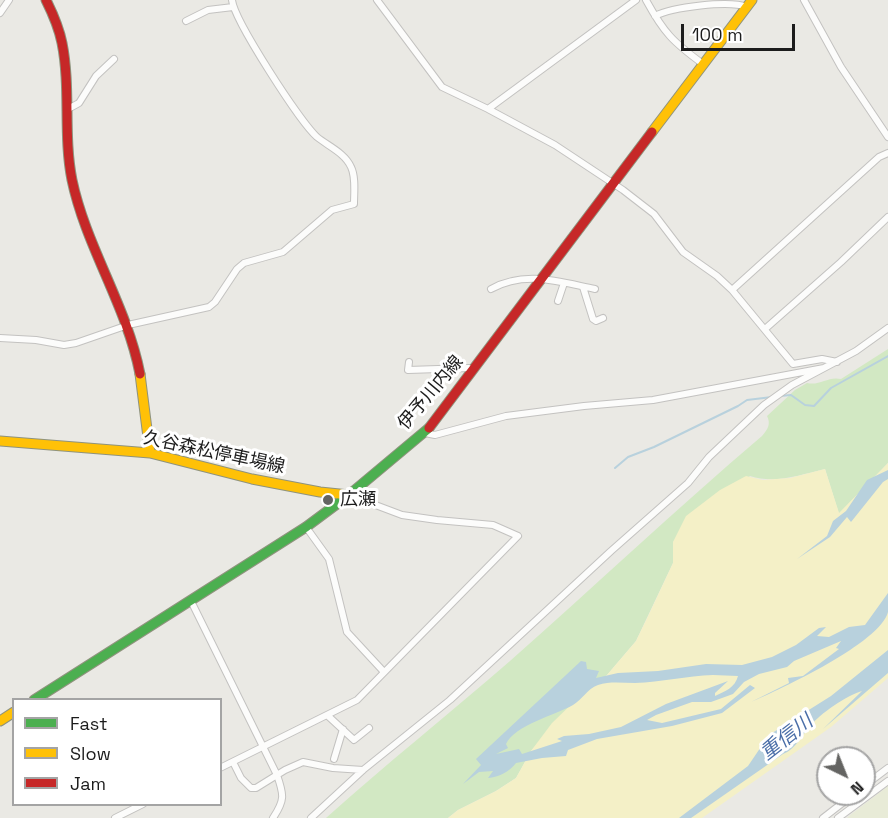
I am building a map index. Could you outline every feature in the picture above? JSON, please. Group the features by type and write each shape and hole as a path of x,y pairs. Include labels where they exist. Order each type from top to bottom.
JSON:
{"main road":[{"path":"46,0 61,38 65,58 70,166 80,207 128,325 135,350 143,392 150,453"},
{"name":"伊予川内線","path":"36,698 191,602 306,527 425,433 749,4"},
{"name":"久谷森松停車場線","path":"0,441 150,453 252,479 349,495"}],"street":[{"path":"0,13 9,0"},
{"path":"377,0 442,87 555,145 613,183 654,214 683,252 717,276 732,290 793,364 822,359 837,362"},
{"path":"488,109 636,0"},
{"path":"646,0 659,25 675,42 703,64"},
{"path":"804,0 841,67 888,137"},
{"path":"655,16 664,11 723,2 749,4"},
{"path":"0,338 36,340 64,345 128,325 209,307 244,263 283,252 333,210 354,204 352,168 339,153 316,136 274,78 232,3 208,10 186,21"},
{"path":"68,109 79,103 96,76 114,59"},
{"path":"732,290 879,157 888,153"},
{"path":"765,329 888,217"},
{"path":"492,289 502,284 541,278 595,289"},
{"path":"558,301 564,283"},
{"path":"583,287 593,319 596,321 603,318"},
{"path":"310,818 363,770 450,700 688,483 709,457 764,405 792,385 856,351 888,328"},
{"path":"409,362 408,370 469,368 472,370"},
{"path":"425,433 435,435 506,416 653,400 824,368"},
{"path":"222,767 357,700 518,536 493,525 402,514 349,495"},
{"path":"306,527 329,559 347,632 384,672"},
{"path":"191,602 277,775 283,793 281,806 273,818"},
{"path":"327,715 354,740 369,728"},
{"path":"334,759 343,729"},
{"path":"233,762 251,788 256,788 303,762 333,768 363,770"},
{"path":"838,818 888,781"},
{"path":"115,818 139,806"},
{"path":"823,818 838,806"}],"green space":[{"path":"888,349 888,463 839,514 825,469 778,479 750,476 673,542 673,563 636,641 607,675 584,692 531,751 516,778 458,810 448,818 326,818 510,661 762,436 769,422 767,416 795,390 807,383 841,379"},
{"path":"888,786 888,818 847,818 862,806 876,806 876,795"}],"sand":[{"path":"888,463 888,678 831,727 702,818 448,818 458,810 516,778 531,751 552,723 584,692 607,675 636,641 673,563 673,542 686,516 720,490 746,476 763,480 790,478 825,469 839,513"}],"water":[{"path":"888,470 888,479 883,482 851,522 847,517 830,537 797,559 827,536 833,521 846,511 867,480"},
{"path":"888,593 888,612 881,624 867,637 828,664 765,696 751,702 789,683 788,678 803,676 839,649 836,648 841,641 794,661 787,667 759,674 744,682 733,694 711,702 692,702 647,720 662,723 721,709 750,685 755,688 722,713 672,726 597,739 568,750 566,756 516,763 507,771 496,776 488,778 493,771 479,772 463,784 481,765 476,759 581,661 586,662 587,669 599,671 596,678 618,673 658,671 706,664 742,665 772,657 796,645 819,628 826,627 817,636 829,637 849,627 865,625","holes":["713,675 738,676 732,686 715,696 715,693 728,681 666,704 621,727 589,734 564,736 557,739 562,741 522,754 519,749 496,754 508,748 506,744 518,731 573,705 598,685"]},
{"name":"重信川","path":"888,650 888,673 823,729 862,691 820,716 787,752 691,818 679,818 748,766 769,735 831,696"}],"waterway":[{"path":"780,396 791,395 805,405 814,406 831,388 888,356"},
{"path":"615,468 628,457 654,447 747,400 772,397"}],"traffic: fast":[{"path":"37,698 306,527 349,495 429,428"}],"traffic: slow":[{"path":"652,132 752,0"},
{"path":"140,374 150,453"},
{"path":"0,441 150,453 252,479 349,495"},
{"path":"0,721 12,713"}],"traffic: jam":[{"path":"46,0 59,32 65,60 69,163 78,205 126,324 140,374"},
{"path":"429,428 652,132"}],"place":[{"name":"広瀬","path":"328,500"}]}
